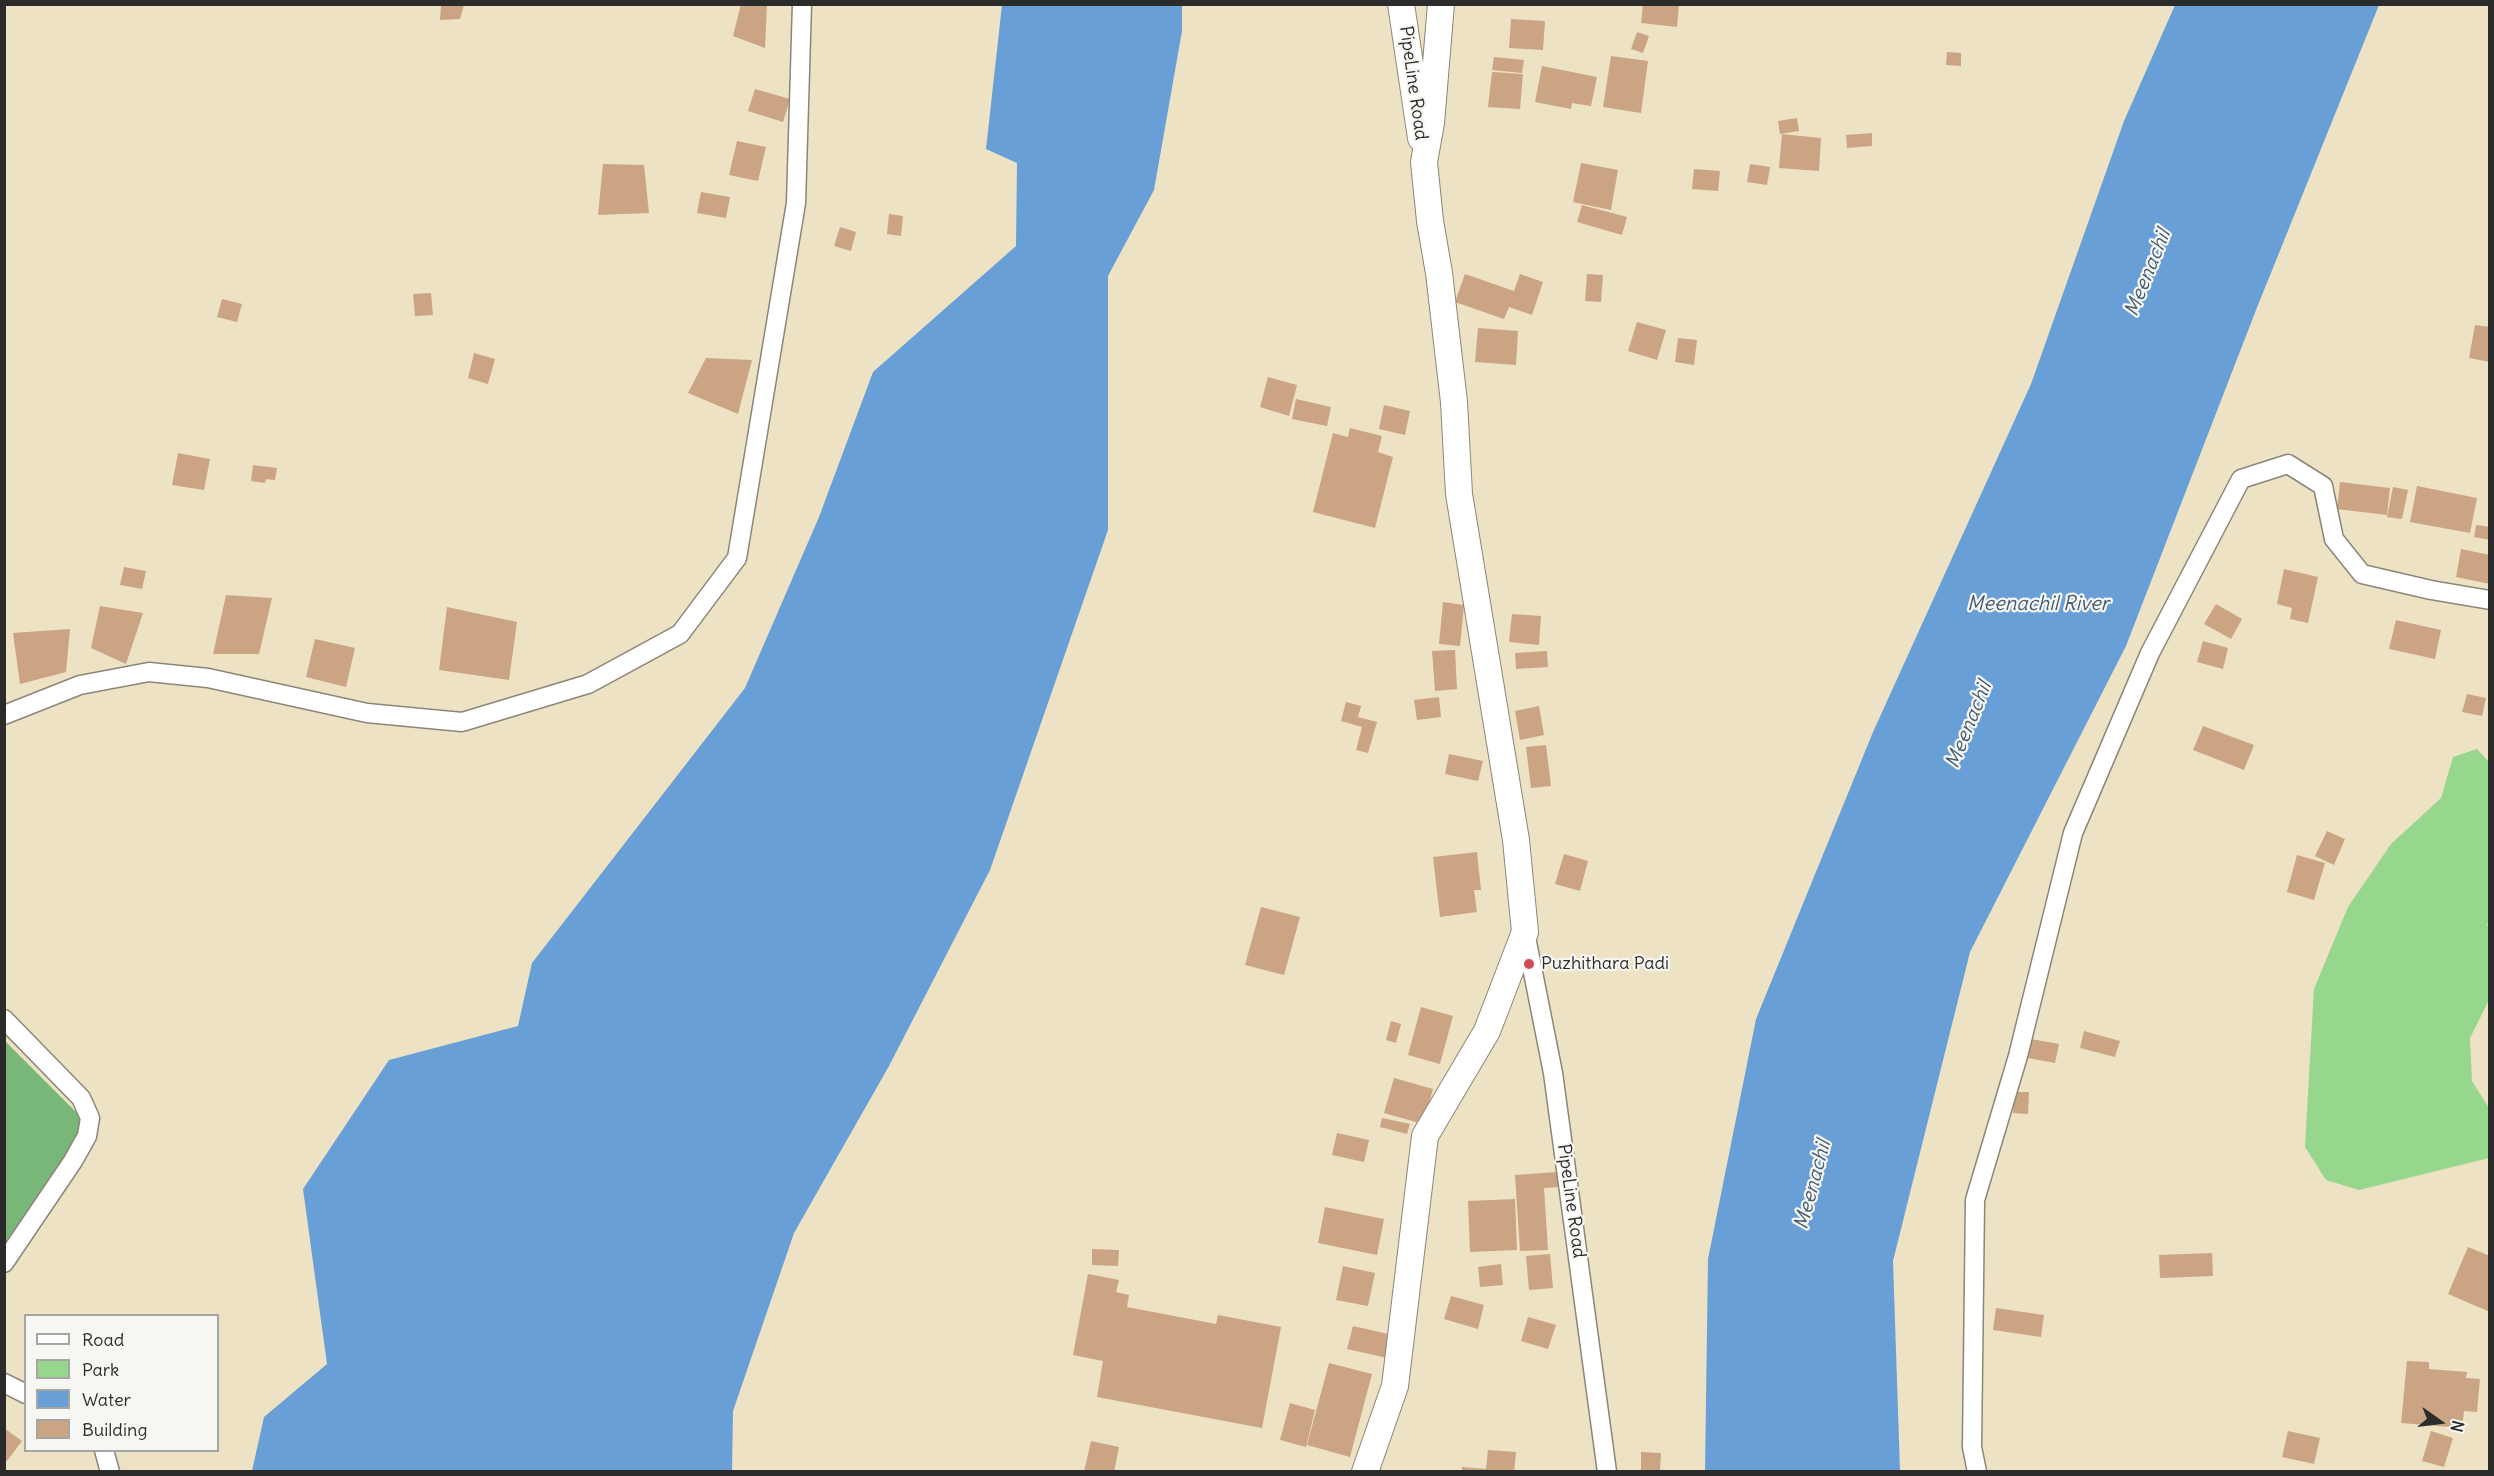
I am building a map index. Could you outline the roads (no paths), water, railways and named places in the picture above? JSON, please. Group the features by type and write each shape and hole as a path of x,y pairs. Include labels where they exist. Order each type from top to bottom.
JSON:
{"main road":[{"name":"PipeLine Road","path":"1401,4 1424,162 1454,402 1459,494 1516,840 1525,933"},
{"path":"1424,162 1431,123 1441,4"},
{"path":"1365,1472 1395,1386 1425,1136 1487,1031 1525,933"}],"street":[{"path":"4,715 80,685 149,672 208,678 367,713 462,722 588,684 680,634 737,558 796,203 802,4"},
{"path":"1977,1472 1972,1447 1975,1200 2018,1056 2073,833 2150,653 2241,479 2289,464 2323,486 2334,539 2362,574 2431,590 2490,600"},
{"name":"PipeLine Road","path":"1525,933 1553,1073 1607,1472"},
{"path":"4,1019 81,1098 90,1118 87,1136 73,1161 4,1263"},
{"path":"4,1383 24,1393"},
{"path":"105,1452 110,1472"}],"water":[{"path":"1002,5 1182,5 1182,31 1154,190 1108,276 1108,530 990,870 889,1066 794,1233 733,1411 732,1471 252,1471 264,1417 327,1364 303,1189 389,1060 518,1026 532,963 745,688 819,517 873,372 1016,246 1017,163 986,149"},
{"name":"Meenachil River","path":"2175,5 2379,5 2256,310 2126,646 1970,952 1893,1261 1900,1471 1705,1471 1708,1259 1756,1019 1873,732 2031,384 2124,121"}],"place":[{"name":"Puzhithara Padi","path":"1529,964"}],"water label":[{"name":"Meenachil","path":"2148,273"},
{"name":"Meenachil","path":"1969,725"},
{"name":"Meenachil","path":"1813,1185"}]}
